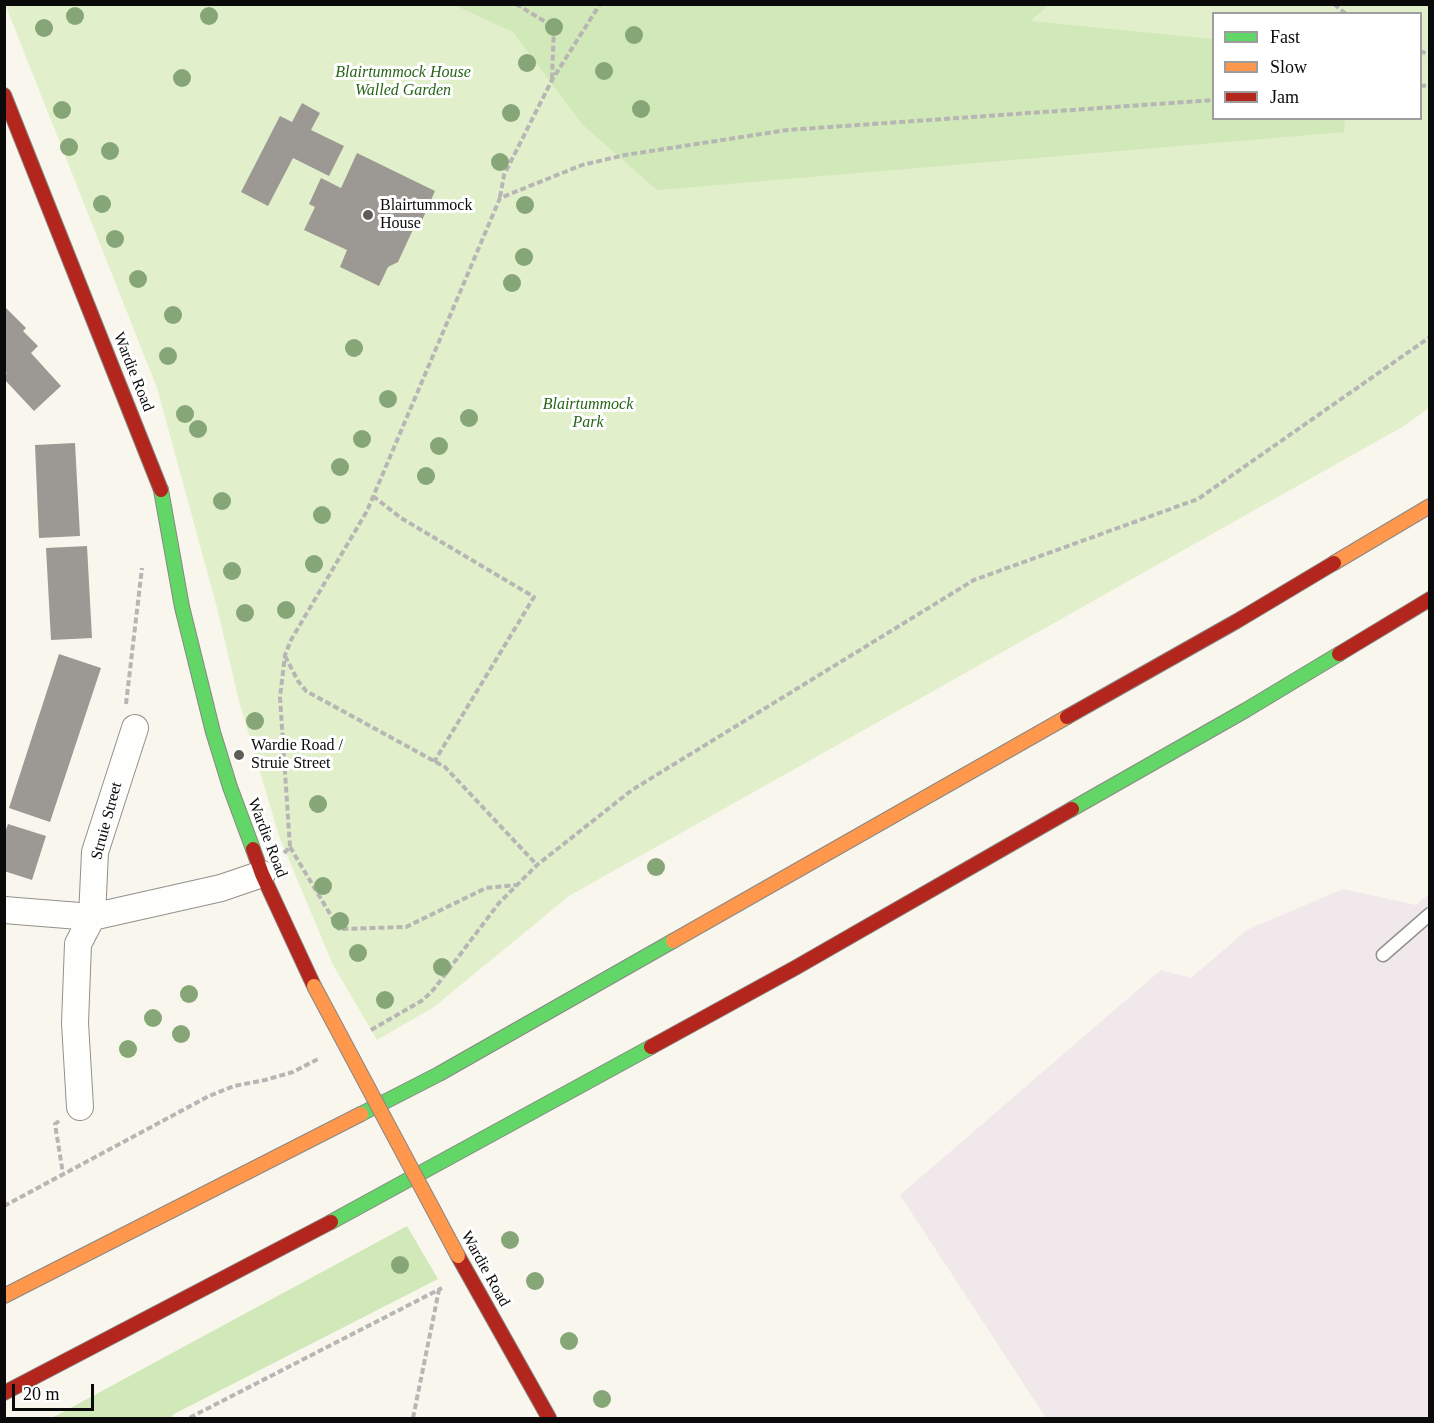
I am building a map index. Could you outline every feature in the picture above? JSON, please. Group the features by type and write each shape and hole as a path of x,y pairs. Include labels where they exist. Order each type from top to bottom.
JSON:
{"main road":[{"name":"Wardie Road","path":"4,95 160,484 182,607 213,732 230,787 262,874 314,986 458,1256 549,1419"},
{"path":"4,1296 439,1074 1237,621 1430,506"},
{"path":"4,1393 263,1259 785,974 1236,716 1430,599"}],"street":[{"name":"Struie Street","path":"80,1107 76,1043 78,945 92,917 95,852 135,728"},
{"path":"4,910 92,917 221,888 262,874"}],"lane":[{"path":"1383,955 1430,914"}],"path":[{"path":"516,4 554,27 552,80"},
{"path":"517,885 486,888 406,927 339,929 290,848 280,697 285,655 291,640 367,511 500,198 504,175 552,80 600,4"},
{"path":"500,198 582,165 625,155 787,130 1212,100"},
{"path":"362,1035 423,1000 434,989 499,903 537,865 632,790 974,580 1198,499 1430,337"},
{"path":"373,496 401,518 534,597 434,762"},
{"path":"135,728 125,713 133,660 143,557"},
{"path":"285,655 298,681 306,691 445,768 537,865"},
{"path":"262,874 290,848"},
{"path":"4,1206 220,1091 286,1074 323,1056"},
{"path":"63,1174 55,1124 80,1107"},
{"path":"192,1419 191,1417 469,1274"},
{"path":"413,1419 440,1290"}],"shaded area":[{"path":"1343,889 1416,905 1429,894 1429,1418 1046,1418 900,1195 1161,970 1191,978 1247,930"}],"green space":[{"name":"Blairtummock Park","path":"5,4 1429,5 1429,408 1404,426 569,896 434,1007 377,1040 333,965 279,836 239,701 217,608 157,388"},
{"path":"454,5 1049,5 1030,21 1212,39 1212,120 1345,120 1344,132 657,190 582,124 513,32"},
{"path":"407,1226 438,1279 170,1418 52,1418"}],"building":[{"path":"302,103 320,113 311,130 344,146 329,176 293,158 268,206 241,192 280,116 292,122"},
{"name":"Blairtummock House","path":"357,153 435,191 420,225 416,223 398,262 388,267 379,286 340,267 347,250 304,230 315,207 309,204 321,178 341,188"},
{"path":"4,306 26,328 23,331 38,346 31,353 61,386 34,411 4,379 7,373 4,370"},
{"path":"75,443 80,536 39,538 35,445"},
{"path":"87,546 92,638 51,640 46,548"},
{"path":"59,654 101,668 50,822 9,808"},
{"path":"8,824 46,836 32,880 4,871 4,835"}],"traffic: fast":[{"path":"161,490 182,607 213,732 253,849"},
{"path":"1072,809 1339,654"},
{"path":"361,1114 439,1074 673,941"},
{"path":"331,1222 651,1047"}],"traffic: slow":[{"path":"1334,563 1430,506"},
{"path":"673,941 1067,717"},
{"path":"314,986 458,1256"},
{"path":"4,1296 361,1114"}],"traffic: jam":[{"path":"4,95 161,490"},
{"path":"1067,717 1334,563"},
{"path":"1339,654 1430,599"},
{"path":"651,1047 795,968 1072,809"},
{"path":"253,849 262,874 314,986"},
{"path":"4,1393 331,1222"},
{"path":"458,1256 549,1418"}],"place":[{"name":"Blairtummock House","path":"368,215"},
{"name":"Wardie Road / Struie Street","path":"239,755"}],"park label":[{"name":"Blairtummock House Walled Garden","path":"403,82"}]}
